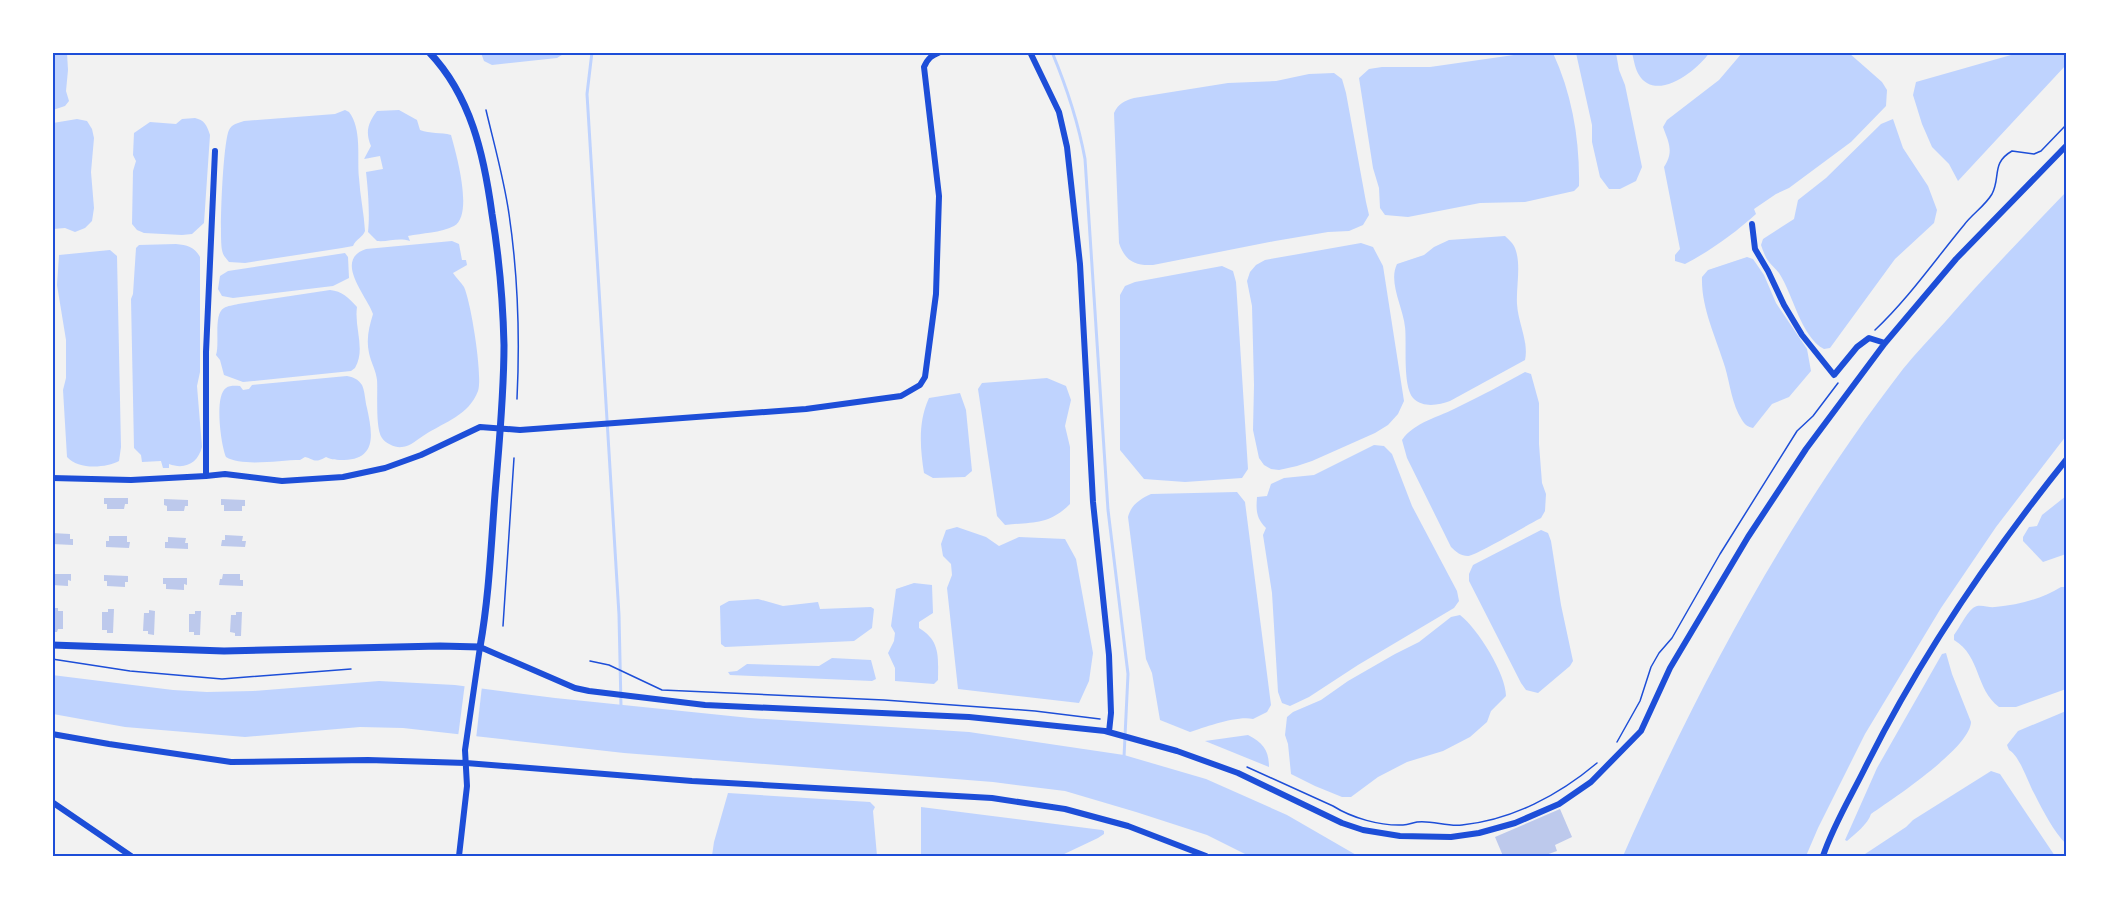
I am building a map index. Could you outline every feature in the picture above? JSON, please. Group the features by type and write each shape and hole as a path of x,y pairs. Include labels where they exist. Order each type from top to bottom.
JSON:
{"street":[{"path":"429,52 446,71 468,111 488,183 497,249 503,334 500,427 486,612 476,662 465,750 466,786 459,856"},
{"path":"52,478 131,480 225,474 282,481 343,477 385,468 480,427 520,430 806,409 901,396 920,385 927,370 936,294 939,196 924,67 932,55 940,52"},
{"path":"1030,52 1059,112 1067,147 1080,264 1093,502 1109,655 1111,713 1109,732"},
{"path":"52,645 224,651 440,646 480,648 575,688 621,695 705,705 969,717 1109,732 1238,773 1342,823 1392,835 1451,837 1479,833 1515,823 1559,804 1591,782 1622,753 1641,731 1670,668 1748,537 1806,449 1885,343 1956,260 2067,146"},
{"path":"206,476 206,352 215,150"},
{"path":"1752,224 1755,249 1784,305 1802,335 1834,375 1857,347 1869,338 1885,343"},
{"path":"1823,856 1868,762 1907,689 1981,572 2067,460"},
{"path":"52,734 231,762 368,760 466,763 692,781 992,798 1065,809 1128,826 1206,856"},
{"path":"52,802 131,856"}],"path":[{"path":"486,110 503,177 513,248 519,350 517,399"},
{"path":"1869,338 1992,193 2001,159 2016,150 2034,154 2041,151 2067,125"},
{"path":"1612,748 1627,727 1640,701 1651,667 1672,638 1720,554 1797,431 1814,416 1839,381"},
{"path":"503,626 514,458"},
{"path":"52,659 146,672 222,679 351,669"},
{"path":"590,661 609,665 662,690 884,700 1035,711 1107,720"},
{"path":"1241,765 1343,812 1364,819 1386,824 1438,822 1461,826 1532,806 1562,789 1600,760"}],"water":[{"path":"53,52 67,53 66,91 69,101 65,106 53,110"},
{"path":"481,52 565,53 557,58 492,65 484,61"},
{"path":"1534,52 1553,53 1560,69 1574,118 1579,186 1574,191 1525,202 1480,203 1408,217 1385,215 1380,208 1379,188 1373,168 1359,78 1369,69 1382,67 1430,67"},
{"path":"1632,52 1709,53 1696,68 1686,75 1666,85 1656,86 1646,83 1639,75"},
{"path":"1576,53 1616,53 1642,167 1636,181 1620,189 1609,189 1600,177 1592,142 1592,125"},
{"path":"1742,53 1849,53 1882,82 1887,90 1886,106 1851,142 1789,188 1754,209 1756,214 1731,235 1685,264 1675,261 1675,255 1680,249 1664,167 1670,152 1663,127 1667,120 1719,80"},
{"path":"2018,53 2066,53 2066,65 1958,181 1949,164 1932,147 1922,124 1913,95 1916,82"},
{"path":"1334,73 1342,79 1346,93 1369,215 1363,225 1349,231 1328,232 1275,241 1153,265 1141,265 1124,254 1119,243 1114,113 1120,105 1134,98 1228,83 1276,81 1309,74"},
{"path":"345,110 349,112 356,127 365,231 363,235 353,246 245,263 229,262 222,252 221,227 225,152 230,128 244,121 335,114"},
{"path":"399,110 417,120 420,130 451,135 462,183 463,210 460,220 449,228 408,236 410,241 401,239 377,241 368,232 366,172 383,169 380,156 364,159 371,146 368,128 377,111"},
{"path":"195,118 205,124 210,135 204,223 192,234 144,233 137,230 132,224 133,171 136,161 133,155 134,133 150,122 176,124 182,119"},
{"path":"77,119 87,121 94,138 91,172 94,208 92,221 85,228 75,232 65,228 53,229 53,123"},
{"path":"1893,119 1903,148 1928,186 1937,210 1934,223 1895,259 1830,348 1824,349 1809,335 1784,282 1764,254 1761,245 1763,239 1794,219 1798,200 1826,178 1881,124"},
{"path":"2066,192 2066,436 1996,527 1941,608 1865,734 1806,856 1623,856 1683,728 1748,604 1821,484 1908,363"},
{"path":"1505,236 1514,246 1518,259 1517,304 1526,346 1525,360 1450,401 1432,405 1418,402 1410,393 1408,385 1404,319 1394,279 1397,264 1424,255 1449,240"},
{"path":"452,241 459,244 462,260 466,260 467,265 453,273 464,287 470,308 478,356 478,391 469,406 456,417 408,446 394,446 384,440 380,433 377,380 368,343 373,314 355,279 352,261 357,254 366,249"},
{"path":"1361,243 1373,247 1383,266 1404,401 1398,414 1388,425 1375,433 1312,461 1279,470 1271,469 1259,458 1253,430 1252,306 1247,281 1250,272 1265,260"},
{"path":"176,244 190,247 200,257 200,372 197,386 202,447 200,453 190,464 175,466 169,464 169,468 163,468 161,461 142,462 141,455 134,448 131,299 136,248 139,245"},
{"path":"110,250 117,256 121,447 119,461 107,465 85,466 67,457 63,390 66,378 66,340 57,285 59,255"},
{"path":"345,253 348,257 349,278 333,286 233,298 222,296 218,289 220,276 228,271"},
{"path":"1747,257 1753,259 1764,275 1776,303 1807,349 1811,371 1789,397 1772,404 1753,428 1744,423 1736,408 1706,311 1702,289 1702,277 1708,270"},
{"path":"1222,266 1233,271 1236,282 1248,469 1242,478 1185,482 1144,479 1120,450 1120,295 1125,286 1135,282"},
{"path":"330,290 345,296 357,307 360,353 355,368 351,371 243,382 224,375 220,360 216,355 219,316 224,308"},
{"path":"1525,372 1531,374 1539,403 1539,444 1542,483 1546,494 1545,511 1541,518 1492,545 1468,556 1463,555 1451,547 1407,458 1402,440 1420,424 1467,403"},
{"path":"347,376 359,381 364,393 371,435 368,449 363,455 344,460 326,457 316,461 305,457 300,460 262,462 242,462 226,457 219,410 222,393 226,388 240,386 243,390 249,389 252,385"},
{"path":"1047,378 1066,386 1071,400 1065,426 1070,447 1070,504 1048,519 1005,525 997,516 978,389 982,383"},
{"path":"960,393 966,410 972,471 965,477 933,478 924,473 921,435 925,407 929,398"},
{"path":"1374,445 1384,446 1392,454 1412,506 1457,591 1459,601 1454,608 1309,697 1290,706 1282,703 1278,692 1272,593 1263,535 1266,528 1257,514 1257,497 1267,496 1271,484 1284,478 1314,475"},
{"path":"1237,492 1245,502 1271,705 1267,712 1253,719 1230,720 1190,732 1160,720 1152,673 1146,659 1128,517 1136,503 1151,494"},
{"path":"2066,496 2066,554 2043,562 2023,541 2023,537 2029,527 2037,526 2042,515"},
{"path":"957,527 986,537 999,546 1019,537 1065,539 1076,559 1093,653 1089,681 1079,703 958,689 947,588 952,575 951,564 943,556 941,544 946,530"},
{"path":"1541,530 1548,533 1551,541 1573,661 1538,693 1526,690 1521,683 1469,581 1469,574 1473,565"},
{"path":"914,583 932,585 933,613 919,622 919,628 935,644 937,651 938,680 934,684 895,681 895,668 888,653 895,633 891,626 896,589"},
{"path":"2061,587 2066,587 2066,689 2016,707 1999,707 1991,700 1974,663 1963,647 1954,640 1954,635 1967,614 1975,607 2021,603 2046,595"},
{"path":"758,599 783,606 818,602 820,609 871,607 874,609 872,628 854,641 725,647 721,644 720,606 729,601"},
{"path":"1460,615 1475,630 1490,652 1505,687 1506,696 1491,711 1487,722 1470,737 1443,751 1407,762 1378,777 1351,797 1342,797 1291,774 1285,735 1287,717 1321,700 1348,681 1419,642 1451,617"},
{"path":"1946,653 1971,722 1967,733 1945,758 1871,814 1861,829 1847,841 1845,840 1877,768 1942,654"},
{"path":"832,658 871,660 876,679 872,681 730,675 728,672 737,671 747,664 819,666"},
{"path":"52,675 207,692 253,691 379,681 455,685 555,698 750,718 969,732 1124,755 1206,779 1287,815 1358,856 1249,856 1207,835 1065,791 993,782 624,753 403,728 360,727 245,737 125,727 53,714"},
{"path":"2066,711 2066,844 2049,821 2020,764 2007,745 2018,731"},
{"path":"1248,735 1264,748 1268,756 1269,767 1205,741"},
{"path":"1991,771 2000,774 2055,856 1862,856 1913,820"},
{"path":"728,793 870,802 875,807 873,811 877,856 712,856"},
{"path":"921,807 1102,830 1104,834 1060,856 921,856"}],"pier":[{"path":"465,683 482,686 476,739 458,737"}],"building":[{"path":"104,498 128,498 128,504 125,504 124,509 107,509"},
{"path":"164,499 188,500 188,506 185,506 184,511 167,511"},
{"path":"221,499 245,500 245,506 242,506 242,511 224,511"},
{"path":"52,533 70,534 73,545 52,544"},
{"path":"225,535 243,536 242,541 246,541 245,547 221,546"},
{"path":"109,536 127,536 127,542 130,542 129,548 106,547"},
{"path":"168,537 186,538 185,543 188,543 188,549 165,548"},
{"path":"52,574 71,574 71,581 68,580 68,586 52,585"},
{"path":"223,574 240,574 243,586 219,585"},
{"path":"104,575 128,576 128,582 125,582 125,587 107,586"},
{"path":"163,578 187,578 187,585 184,584 184,590 166,589"},
{"path":"52,608 63,611 63,629 58,629 57,632 52,632"},
{"path":"108,609 114,609 113,633 102,630 102,612 108,612"},
{"path":"149,610 155,611 154,635 143,631 144,613 149,613"},
{"path":"195,611 201,611 200,635 189,632 189,614 195,614"},
{"path":"236,612 242,612 241,636 235,636 235,633 230,632 231,615 236,615"},
{"path":"1560,809 1572,837 1555,845 1557,851 1543,856 1503,856 1495,837"}],"waterway":[{"path":"592,52 587,94 619,615 621,706"},
{"path":"1052,52 1072,105 1085,159 1108,510 1128,674 1124,757"}]}
